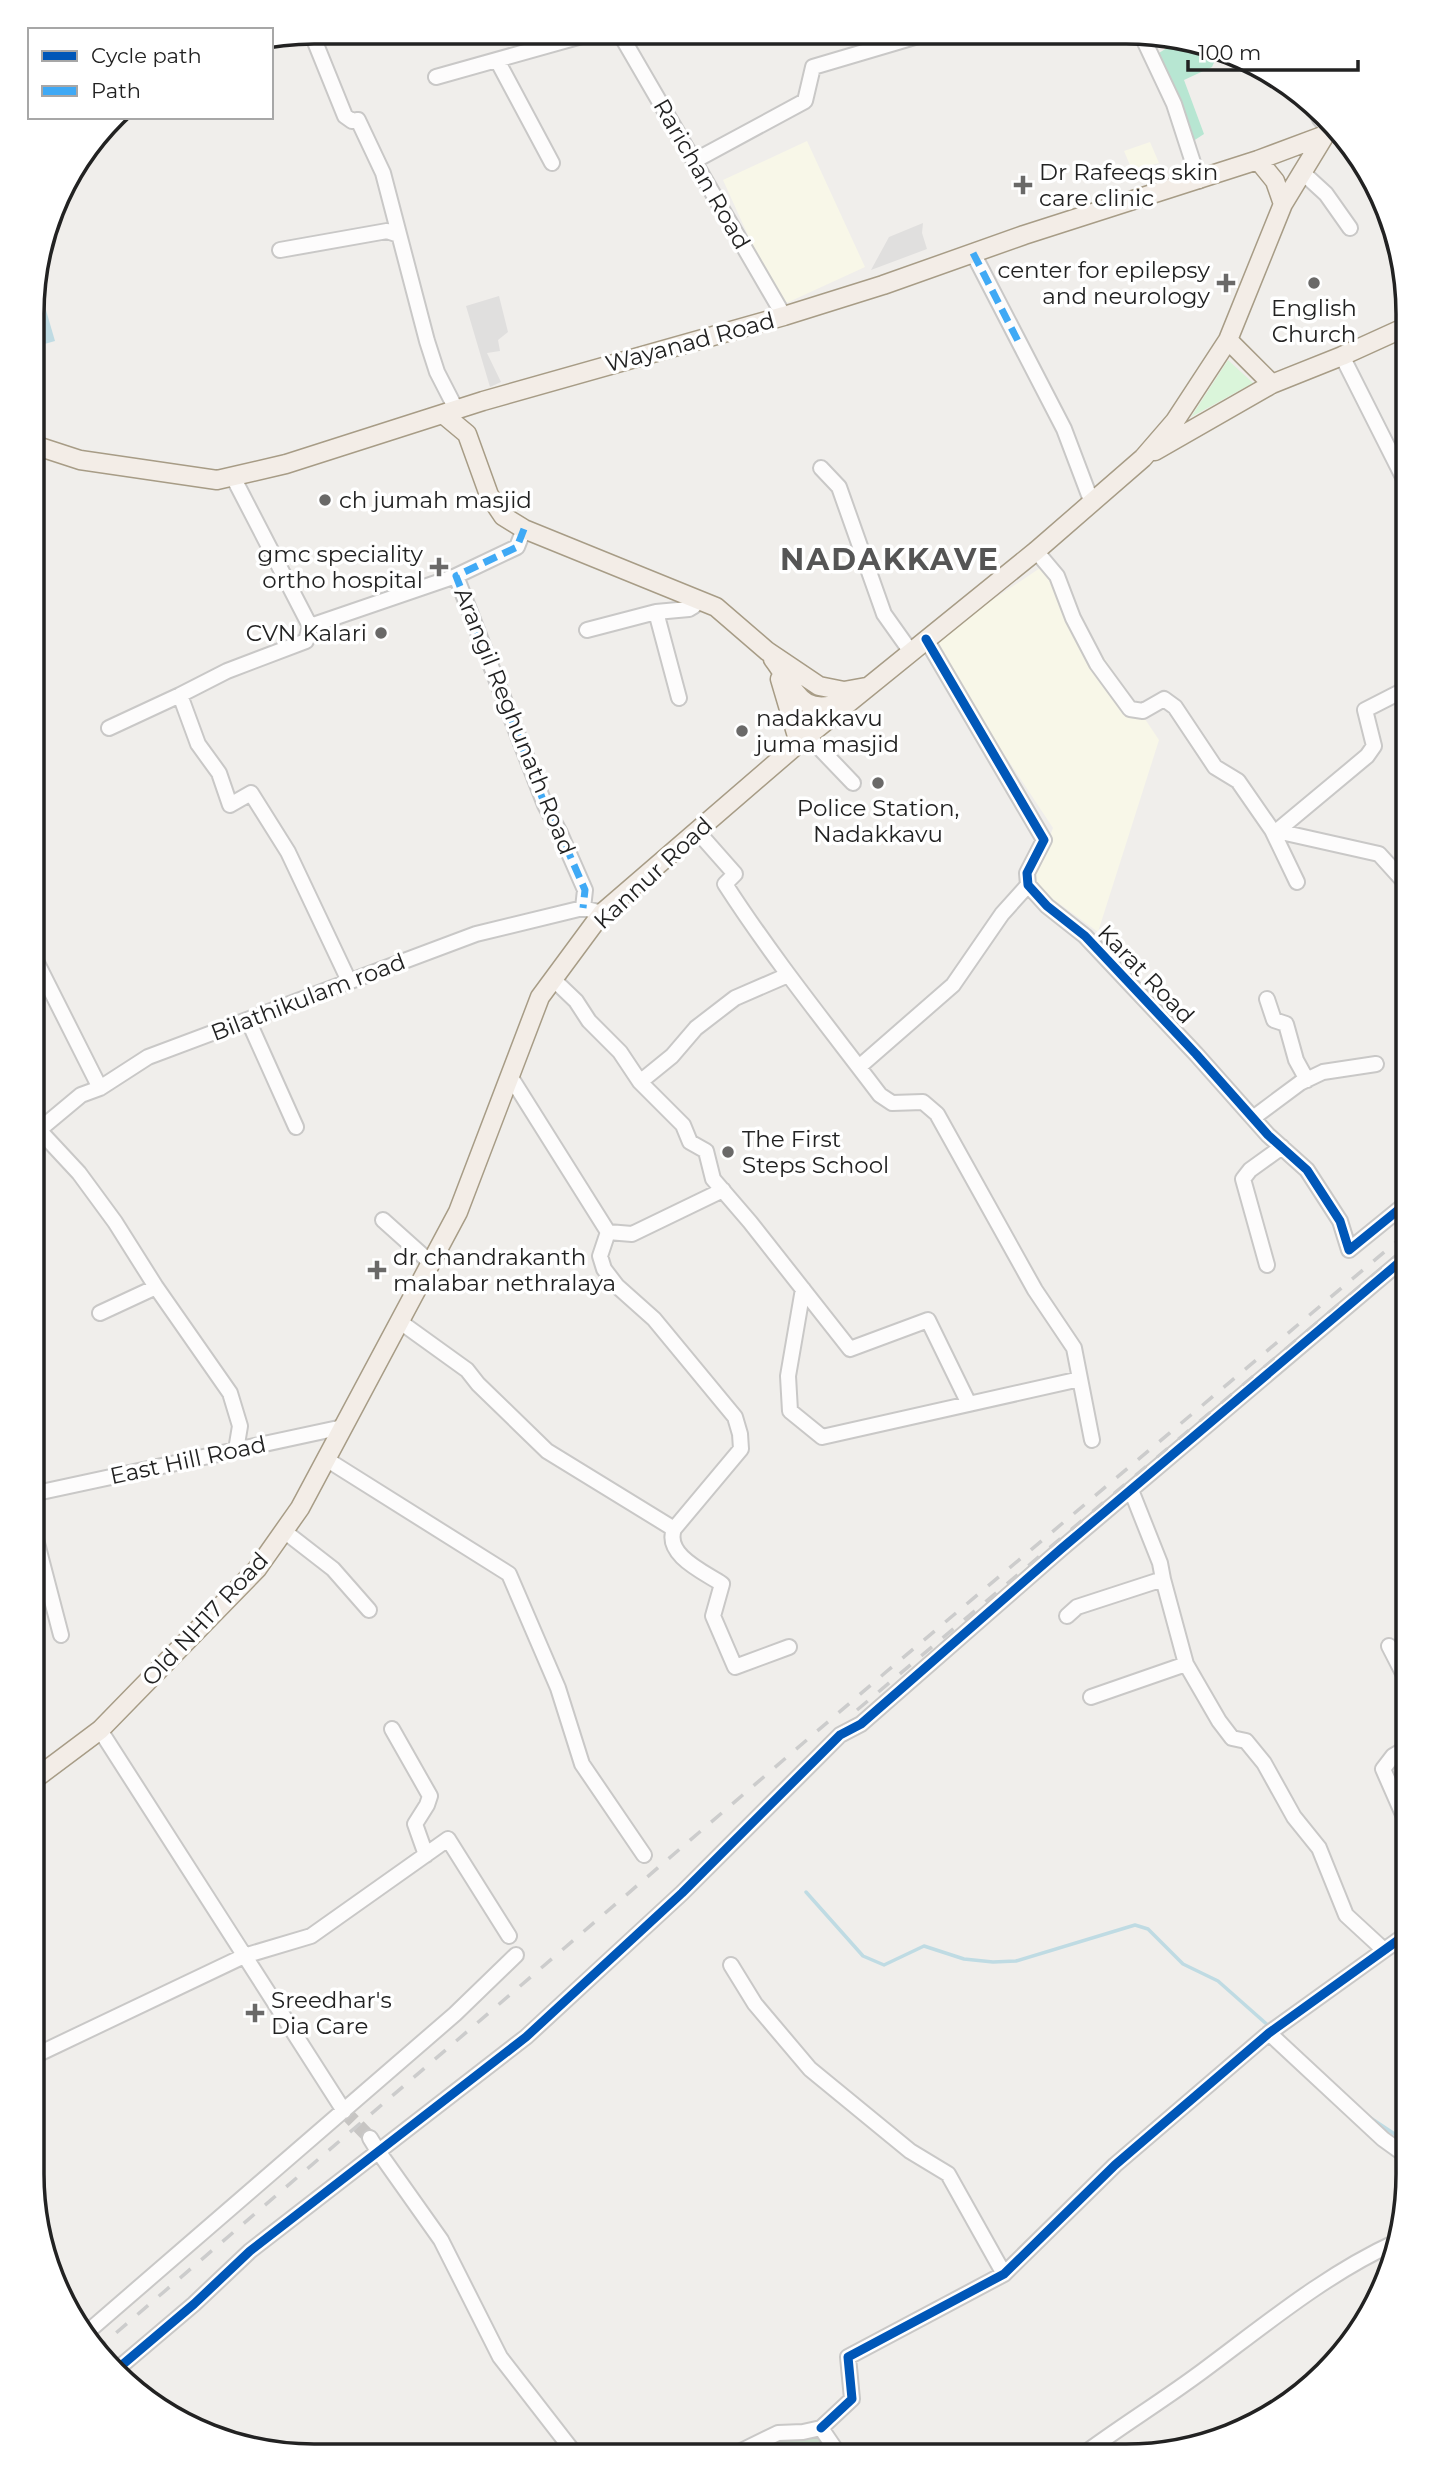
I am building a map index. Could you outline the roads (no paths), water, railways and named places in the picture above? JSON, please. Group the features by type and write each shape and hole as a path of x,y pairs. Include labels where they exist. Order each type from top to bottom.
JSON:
{"main road":[{"name":"Wayanad Road","path":"44,448 80,460 217,481 286,464 483,401 784,316 883,285 972,253 1199,181 1326,133"},
{"path":"1143,458 1175,421 1228,340 1283,204 1301,172 1328,134"},
{"path":"1258,160 1275,181 1283,204"},
{"path":"1143,458 1272,384 1396,332"},
{"path":"1228,340 1272,384"},
{"path":"467,434 471,414 483,401"},
{"path":"449,412 467,434 489,495 503,516 524,529 716,607 767,651 792,688 809,706 824,709 860,692"},
{"name":"Kannur Road","path":"343,1427 458,1212 540,997 602,914 803,739 1036,551 1143,458"},
{"path":"767,651 803,739"},
{"name":"Old NH17 Road","path":"44,1772 100,1730 257,1569 300,1508 343,1427"}],"street":[{"path":"316,44 345,116 352,121 358,120 383,173 427,341 449,412"},
{"path":"436,77 557,44"},
{"name":"Rarichan Road","path":"626,44 784,316"},
{"path":"694,161 806,101 813,67 891,44"},
{"path":"1146,44 1174,104 1199,181"},
{"path":"498,62 552,163"},
{"path":"1301,172 1326,194 1350,228"},
{"path":"280,250 387,231 399,235"},
{"path":"972,253 1064,429 1092,503"},
{"path":"1342,356 1396,463"},
{"path":"821,468 839,487 884,614 911,652"},
{"path":"109,728 227,671 306,641 310,626 233,477"},
{"name":"Arangil Reghunath Road","path":"524,529 517,547 456,576 545,805 584,890 583,908"},
{"path":"1036,551 1057,576 1073,618 1097,664 1130,709 1143,711 1164,699 1175,707 1215,767 1238,781 1275,830 1297,882"},
{"path":"310,626 456,576"},
{"path":"587,630 656,612 689,609 694,606 696,599"},
{"path":"656,612 679,698"},
{"path":"859,1067 953,985 1002,914 1028,885 1027,873 1044,840 926,639"},
{"path":"1275,830 1367,756 1374,746 1365,710 1396,694"},
{"path":"180,695 198,744 219,774 230,805 251,793 288,852 349,981"},
{"path":"803,739 853,783"},
{"path":"1275,830 1379,854 1396,873"},
{"path":"697,831 735,874 725,884 788,975 880,1095 892,1103 923,1102 937,1114 1035,1290 1074,1348 1092,1440"},
{"name":"Karat Road","path":"1028,885 1047,906 1085,936 1253,1118 1307,1170 1340,1221 1349,1250 1396,1212"},
{"path":"583,908 602,914"},
{"name":"Bilathikulam road","path":"44,1121 81,1095 100,1088 148,1057 476,934 583,908"},
{"path":"640,1082 673,1056 696,1028 735,998 788,975"},
{"path":"44,977 100,1088"},
{"path":"553,979 620,1052 640,1082 683,1125 690,1142 706,1151 713,1179 850,1349 928,1320 969,1404"},
{"path":"1267,999 1275,1020 1286,1024 1296,1060 1307,1080"},
{"path":"248,1020 296,1127"},
{"path":"1253,1118 1307,1080 1323,1072 1376,1064"},
{"path":"510,1076 608,1232"},
{"path":"44,1136 79,1174 116,1222 156,1287 230,1393 240,1426 236,1450"},
{"path":"1267,1265 1243,1179 1250,1170 1282,1147"},
{"path":"608,1232 632,1234 723,1190"},
{"path":"383,1220 431,1263"},
{"path":"608,1232 600,1256 604,1269 617,1286 654,1319 735,1417 740,1434 741,1449 674,1529 671,1541 674,1548 682,1557 722,1584 712,1616 735,1667 789,1647"},
{"path":"123,2365 194,2304 250,2251 526,2036 682,1893 840,1735 861,1724 1396,1265"},
{"path":"100,1312 156,1287"},
{"path":"803,1289 788,1376 790,1411 822,1437 1080,1379"},
{"path":"400,1321 467,1370 547,1451 674,1529"},
{"name":"East Hill Road","path":"44,1490 343,1427"},
{"path":"326,1459 509,1574 558,1688 582,1764 644,1855"},
{"path":"1131,1490 1160,1563 1186,1664 1219,1721 1232,1738 1246,1741 1264,1763 1294,1817 1319,1848 1346,1915 1384,1950"},
{"path":"284,1531 333,1569 369,1611"},
{"path":"44,1570 61,1635"},
{"path":"1067,1616 1077,1607 1163,1579"},
{"path":"1389,1646 1396,1660"},
{"path":"1091,1698 1186,1664"},
{"path":"392,1729 430,1796 428,1805 415,1824 426,1855"},
{"path":"100,1730 131,1774 344,2110"},
{"path":"1396,1754 1383,1769 1396,1799"},
{"path":"44,2051 244,1956 310,1936 448,1839 509,1936"},
{"path":"756,2444 778,2433 821,2428 852,2399 848,2357 1004,2274 1115,2165 1269,2033 1396,1942"},
{"path":"92,2327 455,2014 516,1955"},
{"path":"731,1965 755,2004 810,2069 910,2151 948,2174 1004,2274"},
{"path":"1269,2033 1396,2148"},
{"path":"370,2138 441,2240 500,2357 567,2444"},
{"path":"1099,2444 1154,2407 1320,2284 1386,2247"},
{"path":"821,2428 832,2444"}],"water":[{"path":"44,303 55,341 44,344"}],"waterway":[{"path":"806,1892 863,1956 884,1965 924,1946 964,1959 1016,1961 1135,1925 1148,1929 1183,1964 1218,1981 1271,2028"},
{"path":"1301,2054 1323,2075"},
{"path":"1369,2117 1396,2135"}],"tunnel":[{"path":"344,2111 370,2138"}],"railway":[{"path":"104,2343 886,1672 1396,1242"},
{"path":"857,1710 1396,1256"}],"place":[{"name":"Dr Rafeeqs skin care clinic","path":"1023,185"},
{"name":"center for epilepsy and neurology","path":"1226,283"},
{"name":"English Church","path":"1314,283"},
{"name":"ch jumah masjid","path":"325,500"},
{"name":"gmc speciality ortho hospital","path":"439,567"},
{"name":"CVN Kalari","path":"381,633"},
{"name":"nadakkavu juma masjid","path":"742,731"},
{"name":"Police Station, Nadakkavu","path":"878,783"},
{"name":"The First Steps School","path":"728,1152"},
{"name":"dr chandrakanth malabar nethralaya","path":"377,1270"},
{"name":"Sreedhar's Dia Care","path":"255,2013"}],"district":[{"name":"NADAKKAVE","path":"890,559"}]}
